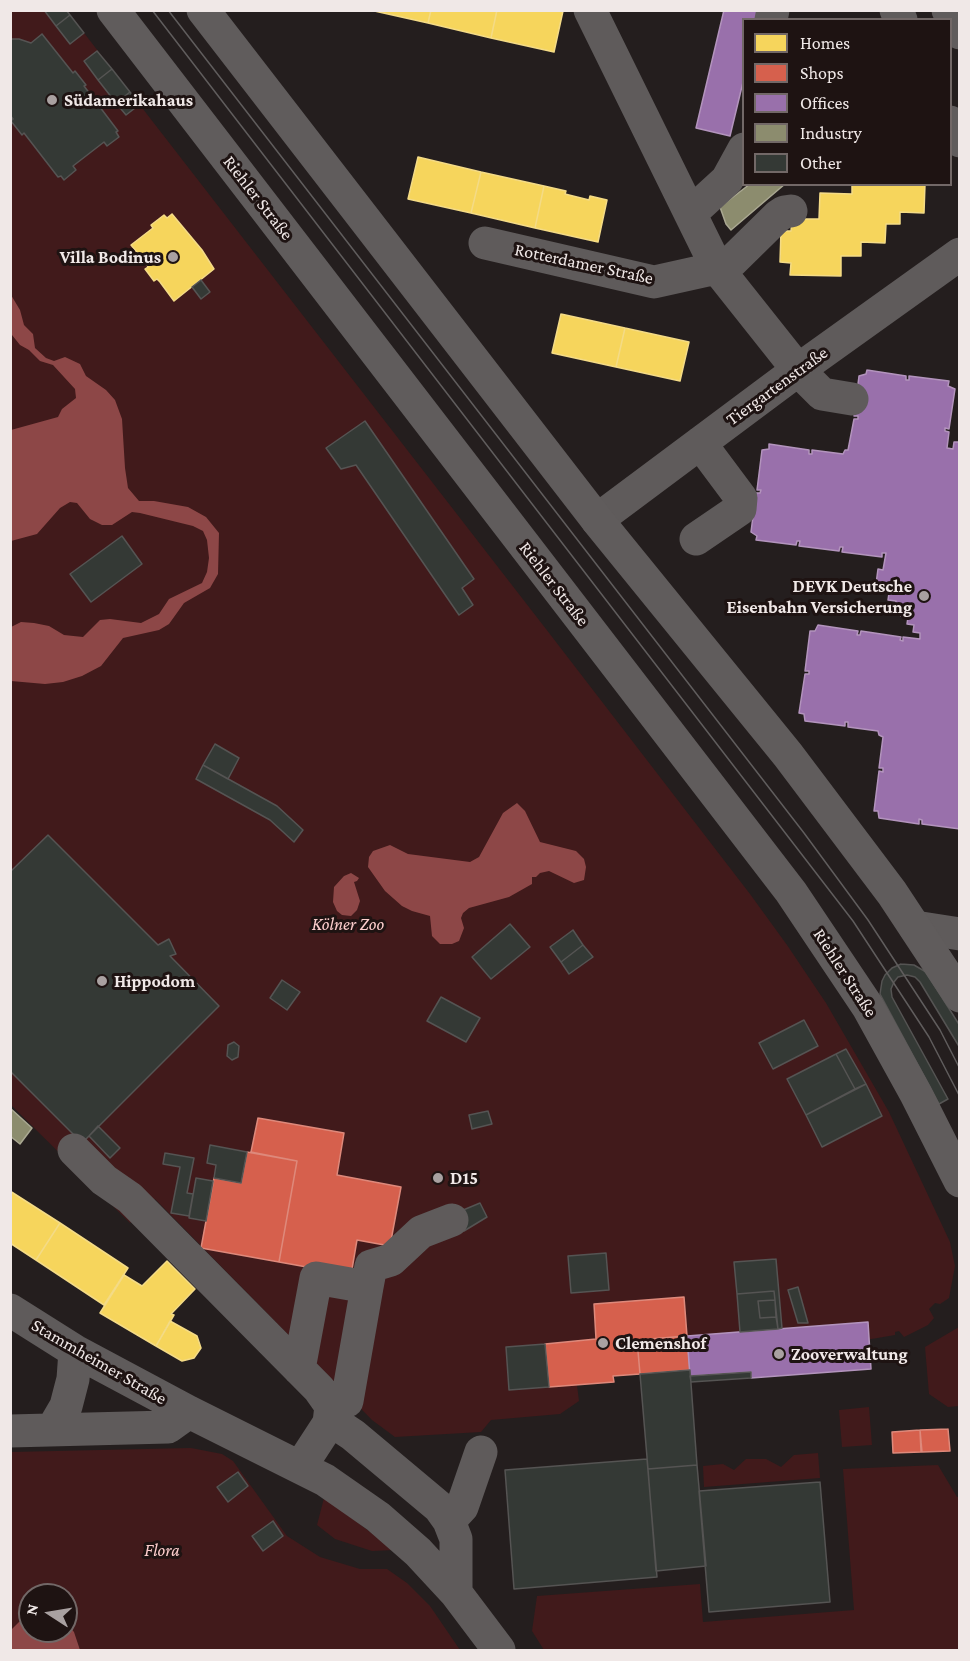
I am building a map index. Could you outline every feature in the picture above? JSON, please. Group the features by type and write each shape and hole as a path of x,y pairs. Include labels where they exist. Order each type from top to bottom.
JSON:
{"main road":[{"name":"Riehler Straße","path":"113,10 791,892 868,1007 960,1181"},
{"path":"203,10 597,520 788,755 892,893 960,996"},
{"path":"948,10 960,33"},
{"path":"952,124 960,141"}],"street":[{"path":"591,10 719,270 798,370 822,394 852,399"},
{"path":"691,213 727,180 742,153"},
{"path":"719,270 778,216 784,212 791,212"},
{"name":"Rotterdamer Straße","path":"485,243 654,282 719,270"},
{"name":"Tiergartenstraße","path":"597,520 798,370 960,254"},
{"path":"696,539 740,509 741,498 700,443"},
{"path":"915,927 960,934"},
{"path":"74,1150 104,1180 130,1198 319,1389 330,1414 341,1427 369,1447 439,1507 449,1521 456,1539 456,1593"},
{"path":"300,1466 330,1414 347,1401 371,1266 391,1260 421,1232 452,1220"},
{"path":"299,1369 316,1278 367,1287"},
{"name":"Stammheimer Straße","path":"10,1310 75,1351 189,1412 300,1466 378,1517 418,1552 456,1593 499,1650"},
{"path":"52,1430 66,1406 73,1379 75,1351"},
{"path":"10,1431 168,1427 189,1412"},
{"path":"449,1521 462,1507 482,1452"}],"green space":[{"name":"Kölner Zoo","path":"11,11 67,11 546,629 787,945 826,1003 889,1112 950,1242 955,1266 949,1298 940,1304 935,1303 929,1309 934,1318 928,1325 904,1337 899,1331 895,1332 895,1335 690,1370 614,1376 614,1382 577,1385 579,1401 560,1414 491,1420 481,1432 395,1437 372,1420 155,1199 130,1223 11,1105"},
{"path":"959,1327 959,1406 948,1407 929,1394 925,1347"},
{"path":"869,1407 872,1445 842,1447 839,1410"},
{"name":"Flora","path":"191,1448 222,1454 233,1461 287,1536 320,1557 360,1569 387,1569 407,1583 430,1606 460,1650 11,1650 11,1452"},
{"path":"818,1453 820,1478 704,1487 703,1466 723,1464 734,1470 746,1459 766,1459 781,1467 794,1455"},
{"path":"938,1465 959,1497 959,1650 544,1650 532,1631 537,1596 700,1584 703,1622 854,1610 843,1469"},
{"path":"324,1498 394,1550 372,1551 335,1539 317,1525"}],"shaded area":[{"path":"11,295 20,310 24,325 33,334 35,348 46,358 54,361 65,357 80,364 86,376 106,390 115,400 122,419 128,488 139,501 154,501 188,507 206,517 219,533 218,574 210,588 184,603 169,624 159,630 123,638 101,666 82,676 63,682 45,684 11,681 11,627 21,622 34,623 49,626 64,635 83,637 100,620 141,623 159,614 169,599 202,583 207,572 209,558 207,540 203,531 193,526 132,512 112,525 102,525 90,519 77,503 70,502 60,508 37,534 11,541 11,430 58,417 62,409 76,398 75,389 53,365 40,361 20,345 12,335"},
{"path":"517,803 525,811 540,842 576,851 584,859 586,867 584,880 574,883 549,871 540,873 532,877 532,884 509,897 469,908 463,913 461,918 464,928 459,941 452,944 440,944 432,936 430,916 402,906 385,891 368,867 369,857 373,851 390,845 408,854 470,862 479,857 503,813"},
{"path":"351,873 359,878 354,882 360,901 357,910 351,916 342,915 337,911 333,902 334,887 344,876"},
{"path":"18,1623 18,1643 78,1643 80,1650 11,1650 11,1630"}],"building: Homes":[{"path":"370,10 431,10 428,23"},
{"path":"431,10 497,10 491,38 428,23"},
{"path":"497,10 563,11 554,52 491,38"},
{"path":"418,157 481,172 471,213 408,199"},
{"path":"481,172 544,186 535,228 471,213"},
{"path":"544,186 589,200 590,196 607,200 598,242 535,228"},
{"path":"852,186 925,186 924,213 900,212 900,224 886,224 885,243 861,242 861,256 841,256 841,276 790,275 791,263 780,262 781,231 791,231 792,219 819,219 820,193 852,194"},
{"name":"Villa Bodinus","path":"172,214 202,250 214,269 174,301 157,279 154,281 145,269 148,267 146,263 131,245 153,228 151,225 164,215 167,218"},
{"path":"561,314 625,328 616,367 552,353"},
{"path":"625,328 689,342 680,381 616,367"},
{"path":"10,1191 60,1223 36,1260 10,1243"},
{"path":"60,1223 128,1268 104,1305 36,1260"},
{"path":"167,1261 195,1289 171,1314 174,1315 156,1346 100,1313 124,1275 142,1286"},
{"path":"170,1321 197,1336 201,1348 194,1358 182,1361 156,1346"}],"building: Shops":[{"path":"258,1118 344,1133 337,1175 401,1187 390,1246 357,1240 351,1275 279,1262 297,1161 251,1152"},
{"path":"247,1152 297,1161 279,1262 201,1248 214,1178 241,1183"},
{"name":"Clemenshof","path":"684,1297 687,1336 637,1340 640,1374 613,1376 614,1382 549,1387 545,1344 596,1339 594,1304"},
{"path":"687,1336 690,1370 640,1374 637,1340"},
{"path":"948,1429 950,1451 922,1452 920,1430"},
{"path":"920,1430 921,1452 893,1453 892,1432"}],"building: Offices":[{"path":"724,10 759,10 757,18 742,18 742,86 730,136 696,128"},
{"name":"DEVK Deutsche Eisenbahn Versicherung","path":"867,370 906,376 906,380 909,380 909,376 949,381 948,386 955,389 949,429 945,428 945,431 949,432 947,448 953,449 954,442 960,442 960,829 922,824 922,820 919,819 919,824 879,818 878,811 874,811 879,771 883,772 883,768 879,768 883,737 878,731 848,727 848,722 845,722 845,726 805,721 804,714 799,713 805,674 809,674 809,671 805,671 810,631 815,631 818,625 858,631 857,635 860,635 861,631 901,637 900,640 903,641 903,637 920,639 920,633 913,632 914,625 907,624 908,617 901,616 902,609 895,608 896,601 888,600 889,593 882,592 883,585 876,584 878,569 883,570 886,553 882,553 882,557 842,552 843,547 840,547 839,551 799,546 800,541 797,541 796,545 756,540 757,536 751,532 756,493 760,493 761,490 757,490 762,450 769,449 769,444 809,450 809,454 812,454 812,450 843,454 845,450 848,450 854,419 858,419 858,416 854,416 859,376 866,374"},
{"name":"Zooverwaltung","path":"868,1322 871,1369 751,1378 751,1372 690,1376 687,1336"}],"building: Industry":[{"path":"747,186 783,186 731,230 726,224 720,207"},
{"path":"10,1108 32,1128 20,1144 10,1136"}],"building: Other":[{"path":"44,10 66,10 70,15 56,26"},
{"path":"70,15 84,33 70,44 56,26"},
{"name":"Südamerikahaus","path":"42,34 73,73 75,71 86,85 84,86 118,131 116,132 119,137 107,146 104,142 73,166 76,170 64,180 61,176 58,177 24,133 22,135 11,121 13,119 10,115 10,39 31,43"},
{"path":"97,51 112,69 98,80 84,61"},
{"path":"112,69 130,92 116,103 98,80"},
{"path":"130,92 139,105 126,115 116,103"},
{"path":"201,280 210,292 201,299 192,287"},
{"path":"365,421 474,579 462,588 473,605 459,615 356,465 341,469 326,448"},
{"path":"122,536 142,564 91,602 70,574"},
{"path":"215,744 239,758 228,779 203,765"},
{"path":"203,765 277,806 303,830 294,842 270,820 196,779"},
{"name":"Hippodom","path":"48,835 158,945 169,939 176,954 170,956 219,1006 82,1143 10,1071 10,872"},
{"path":"510,924 530,947 491,979 472,957"},
{"path":"573,930 583,945 561,962 550,947"},
{"path":"583,945 593,957 569,974 561,962"},
{"path":"901,964 914,965 926,972 960,1026 960,1048 915,977 907,975 898,977 894,982 891,989 892,997 948,1099 939,1104 880,994 885,975 892,968"},
{"path":"282,980 300,992 287,1010 270,998"},
{"path":"441,997 480,1018 466,1042 427,1021"},
{"path":"804,1020 818,1046 773,1069 759,1043"},
{"path":"234,1042 239,1046 238,1057 232,1060 227,1056 228,1045"},
{"path":"846,1049 866,1084 855,1089 836,1054"},
{"path":"836,1054 855,1089 806,1115 787,1079"},
{"path":"866,1084 882,1116 822,1147 806,1115"},
{"path":"488,1111 492,1124 472,1129 469,1115"},
{"path":"98,1126 120,1148 110,1158 89,1136"},
{"path":"210,1145 247,1152 241,1183 214,1178 216,1165 207,1163"},
{"path":"165,1153 194,1158 187,1193 193,1194 189,1216 171,1213 180,1167 163,1164"},
{"path":"196,1178 213,1181 206,1221 189,1218"},
{"path":"480,1203 487,1217 464,1231 456,1213"},
{"path":"606,1253 609,1290 571,1293 568,1256"},
{"path":"776,1259 782,1328 778,1329 774,1291 737,1294 734,1262"},
{"path":"798,1287 808,1323 798,1323 788,1290"},
{"path":"774,1291 775,1300 758,1301 760,1318 776,1317 778,1329 740,1332 737,1294"},
{"path":"775,1300 776,1317 760,1318 758,1301"},
{"path":"545,1344 549,1387 509,1390 506,1347"},
{"path":"690,1370 697,1465 648,1469 640,1374"},
{"path":"751,1372 751,1378 691,1382 690,1376"},
{"path":"647,1459 657,1577 514,1589 505,1470"},
{"path":"697,1465 706,1566 656,1571 648,1469"},
{"path":"238,1472 248,1486 228,1502 217,1487"},
{"path":"820,1482 830,1602 709,1612 699,1491"},
{"path":"273,1521 283,1536 263,1551 252,1536"}],"tram line":[{"path":"152,10 853,921 929,1037 960,1097"},
{"path":"168,10 804,833 868,920 940,1030 960,1069"}],"place":[{"name":"Südamerikahaus","path":"52,100"},
{"name":"Villa Bodinus","path":"173,257"},
{"name":"DEVK Deutsche Eisenbahn Versicherung","path":"924,596"},
{"name":"Hippodom","path":"102,981"},
{"name":"D15","path":"438,1178"},
{"name":"Clemenshof","path":"603,1343"},
{"name":"Zooverwaltung","path":"779,1354"}]}
